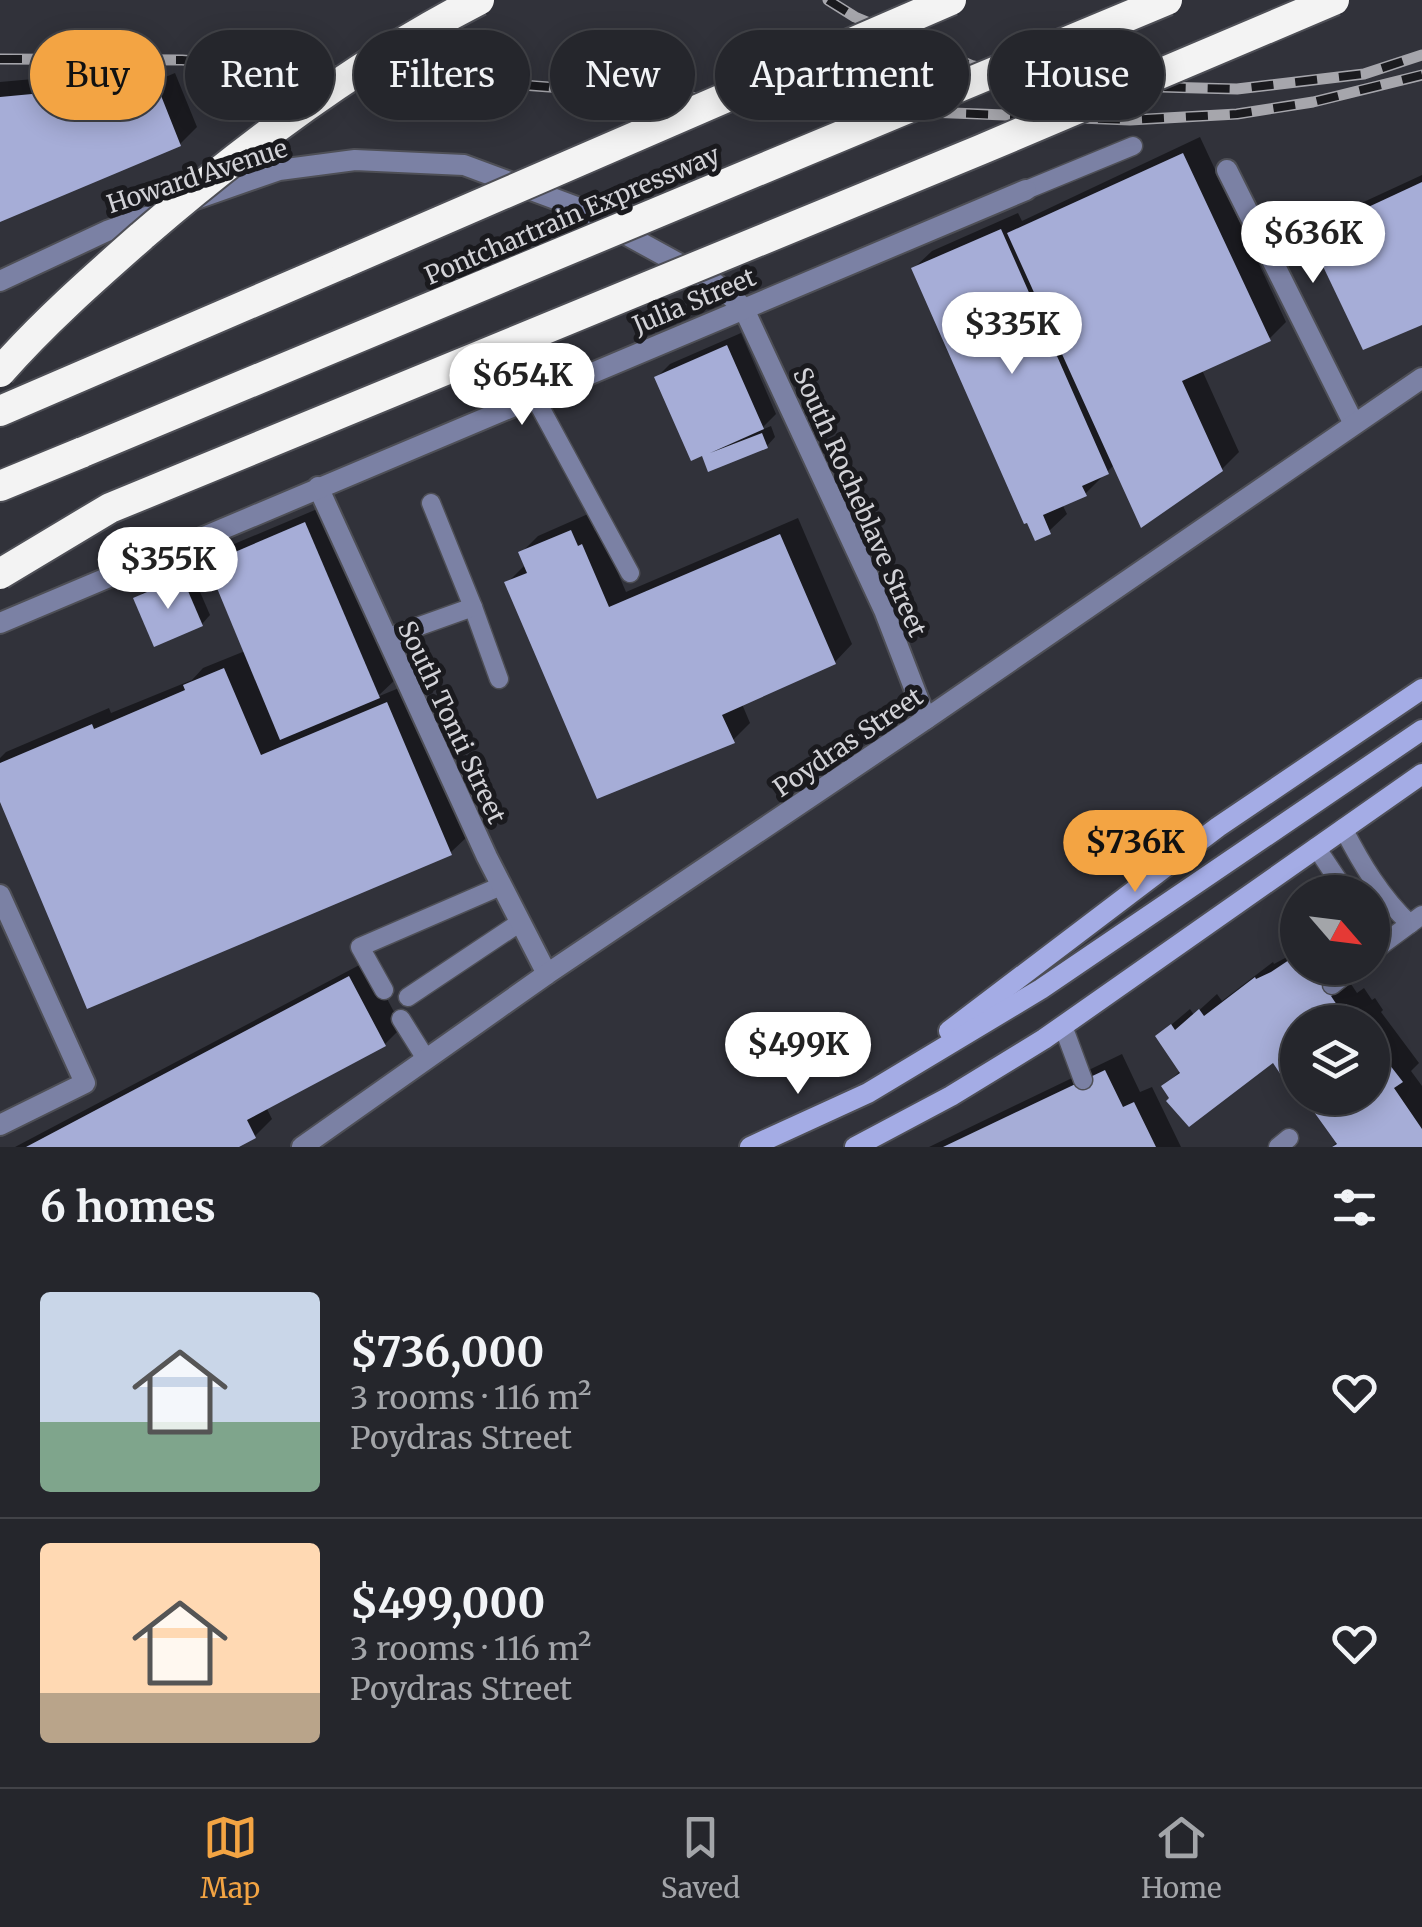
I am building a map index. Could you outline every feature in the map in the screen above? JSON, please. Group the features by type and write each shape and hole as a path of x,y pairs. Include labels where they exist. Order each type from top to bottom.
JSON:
{"highway":[{"path":"0,372 67,301 217,172 332,88 480,0"},
{"name":"Pontchartrain Expressway","path":"0,411 951,0"},
{"name":"Pontchartrain Expressway","path":"0,486 1168,0"},
{"path":"0,574 127,500 962,158 1334,0"},
{"path":"0,402 58,386"}],"main road":[{"path":"868,1093 1218,827 1422,689"},
{"path":"750,1147 868,1093 1042,989 1422,730"},
{"path":"855,1147 951,1096 1063,1026 1422,774"}],"street":[{"name":"Howard Avenue","path":"0,281 107,231 279,170 355,160 422,160 464,165 574,206 716,284 744,308"},
{"path":"1227,170 1354,424"},
{"name":"Julia Street","path":"0,623 1026,190"},
{"name":"South Rocheblave Street","path":"744,308 884,610 926,719"},
{"name":"Poydras Street","path":"302,1147 547,974 1422,378"},
{"name":"South Tonti Street","path":"318,487 500,886 547,974"},
{"path":"0,895 85,1084 0,1124"}],"lane":[{"name":"Julia Street","path":"1026,190 1133,146"},
{"path":"534,396 630,573"},
{"path":"431,502 499,679"},
{"path":"386,638 473,608"},
{"path":"1343,828 1368,874 1394,909 1416,920"},
{"path":"1316,847 1335,875"},
{"path":"384,990 360,947 500,886"},
{"path":"1390,935 1416,920"},
{"path":"408,997 519,922"},
{"path":"400,1019 426,1059"},
{"path":"1063,1026 1083,1080"}],"building":[{"path":"30,94 30,120 165,120 165,106 181,146 0,222 0,97"},
{"path":"1183,153 1271,341 1182,381 1223,471 1141,528 1007,233"},
{"path":"1422,182 1422,325 1363,350 1308,235"},
{"path":"1001,229 1109,474 1082,486 1087,496 1043,515 1051,534 1035,541 911,268"},
{"path":"727,345 764,429 710,453 762,433 768,448 708,472 702,456 691,461 654,377"},
{"path":"305,522 380,698 280,740 207,564"},
{"path":"571,530 578,546 582,544 609,607 780,534 836,664 722,715 735,743 597,799 504,582 527,573 518,552"},
{"path":"182,577 203,626 154,647 133,598"},
{"path":"224,668 261,755 387,702 452,855 87,1009 0,802 0,763 92,724 94,729 185,690 183,685"},
{"path":"1280,966 1280,985 1332,985 1337,992 1331,996 1337,1005 1280,1005 1280,1074 1273,1063 1189,1127 1166,1101 1169,1098 1161,1086 1180,1073 1155,1036 1171,1024 1175,1030 1199,1009 1204,1016 1255,977"},
{"path":"349,976 386,1046 247,1120 256,1138 239,1147 26,1147"},
{"path":"1390,1065 1403,1082 1394,1088 1422,1129 1422,1147 1332,1147 1337,1144 1316,1115 1390,1115"},
{"path":"1105,1070 1123,1107 1134,1102 1156,1147 943,1147"}],"railway":[{"path":"828,0 855,17 973,66 1083,85 1237,89 1364,74 1422,55"},
{"path":"0,59 182,60 849,109 1130,120 1237,114 1313,102 1422,75"}]}
